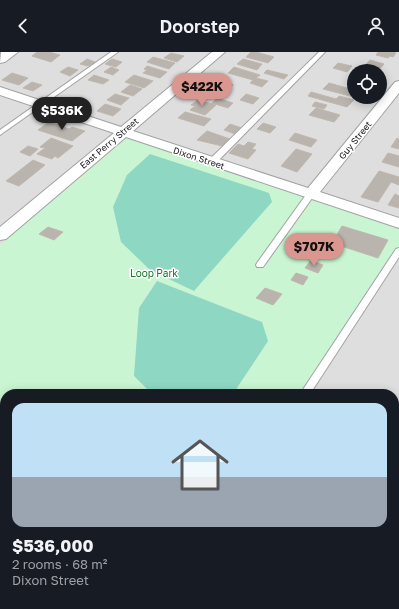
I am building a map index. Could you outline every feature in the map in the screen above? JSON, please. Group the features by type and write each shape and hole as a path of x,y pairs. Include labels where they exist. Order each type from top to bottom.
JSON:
{"street":[{"path":"0,59 11,52"},
{"name":"East Perry Street","path":"0,234 218,52"},
{"name":"Guy Street","path":"311,194 399,85"},
{"name":"Dixon Street","path":"0,91 399,224"}],"lane":[{"path":"0,133 115,52"},
{"path":"212,162 322,52"},
{"path":"260,265 311,194"},
{"path":"308,389 399,251"}],"shaded area":[{"path":"0,52 399,52 399,389 0,389"}],"green space":[{"name":"Loop Park","path":"126,138 399,224 399,251 308,389 0,389 0,245"},
{"path":"150,154 269,193 272,202 194,291 150,270 121,242 113,207 127,175"},
{"path":"157,281 262,322 268,341 236,389 147,389 134,376 139,308"}],"building":[{"path":"37,52 49,52 60,55 51,62 32,56"},
{"path":"251,52 274,57 268,63 246,57"},
{"path":"378,52 396,53 393,57 390,56 388,58 376,55"},
{"path":"171,53 184,56 177,62 164,58"},
{"path":"153,57 175,63 169,69 147,62"},
{"path":"87,59 95,62 88,66 80,64"},
{"path":"112,59 122,62 116,67 105,64"},
{"path":"243,59 262,64 257,70 237,64"},
{"path":"370,60 384,64 366,64"},
{"path":"338,63 347,65 347,72 333,68"},
{"path":"147,66 167,72 160,78 143,73 147,70 144,69"},
{"path":"68,67 78,70 70,76 60,72"},
{"path":"111,67 119,70 113,75 104,72"},
{"path":"234,67 260,75 256,78 268,81 262,87 250,83 253,80 228,73"},
{"path":"267,70 288,75 284,79 264,73"},
{"path":"12,73 28,78 19,85 2,80"},
{"path":"94,75 109,80 103,84 88,80"},
{"path":"134,75 153,81 144,88 125,82"},
{"path":"219,81 233,85 223,93 210,89"},
{"path":"32,82 42,85 33,91 23,88"},
{"path":"329,83 347,88 347,95 323,89"},
{"path":"130,85 142,89 133,96 121,92"},
{"path":"311,92 336,99 339,96 347,98 347,104 350,104 347,107 308,96"},
{"path":"115,94 129,98 121,105 107,100"},
{"path":"246,94 259,98 253,104 240,100"},
{"path":"217,98 233,103 228,108 212,103"},
{"path":"198,100 216,105 205,115 190,110 195,106 191,105"},
{"path":"315,102 327,105 324,109 312,106"},
{"path":"105,104 121,109 113,116 97,111"},
{"path":"316,108 340,115 334,122 309,115"},
{"path":"185,112 211,119 204,126 178,118"},
{"path":"49,122 69,129 72,127 85,131 72,141 38,130"},
{"path":"263,123 276,127 270,133 257,129"},
{"path":"230,124 242,128 235,134 224,130"},
{"path":"207,131 230,139 222,146 197,140"},
{"path":"295,133 317,140 311,147 289,140"},
{"path":"51,138 73,146 58,158 55,156 52,159 37,154 45,148 40,147"},
{"path":"397,138 399,139 399,149 391,147"},
{"path":"248,142 256,144 252,149 256,150 248,159 229,153 238,144 244,146"},
{"path":"28,146 38,149 30,156 20,152"},
{"path":"296,149 312,154 297,172 281,166"},
{"path":"388,153 399,156 399,167 382,162"},
{"path":"33,160 45,165 19,186 6,181"},
{"path":"379,171 399,177 399,185 391,182 378,202 361,197"},
{"path":"395,194 399,196 399,208 388,205"},
{"path":"342,226 388,240 378,258 332,243"},
{"path":"48,227 63,232 54,240 39,234"},
{"path":"311,260 323,265 318,273 305,268"},
{"path":"296,273 308,277 303,285 291,280"},
{"path":"265,288 282,294 273,305 256,298"}]}
